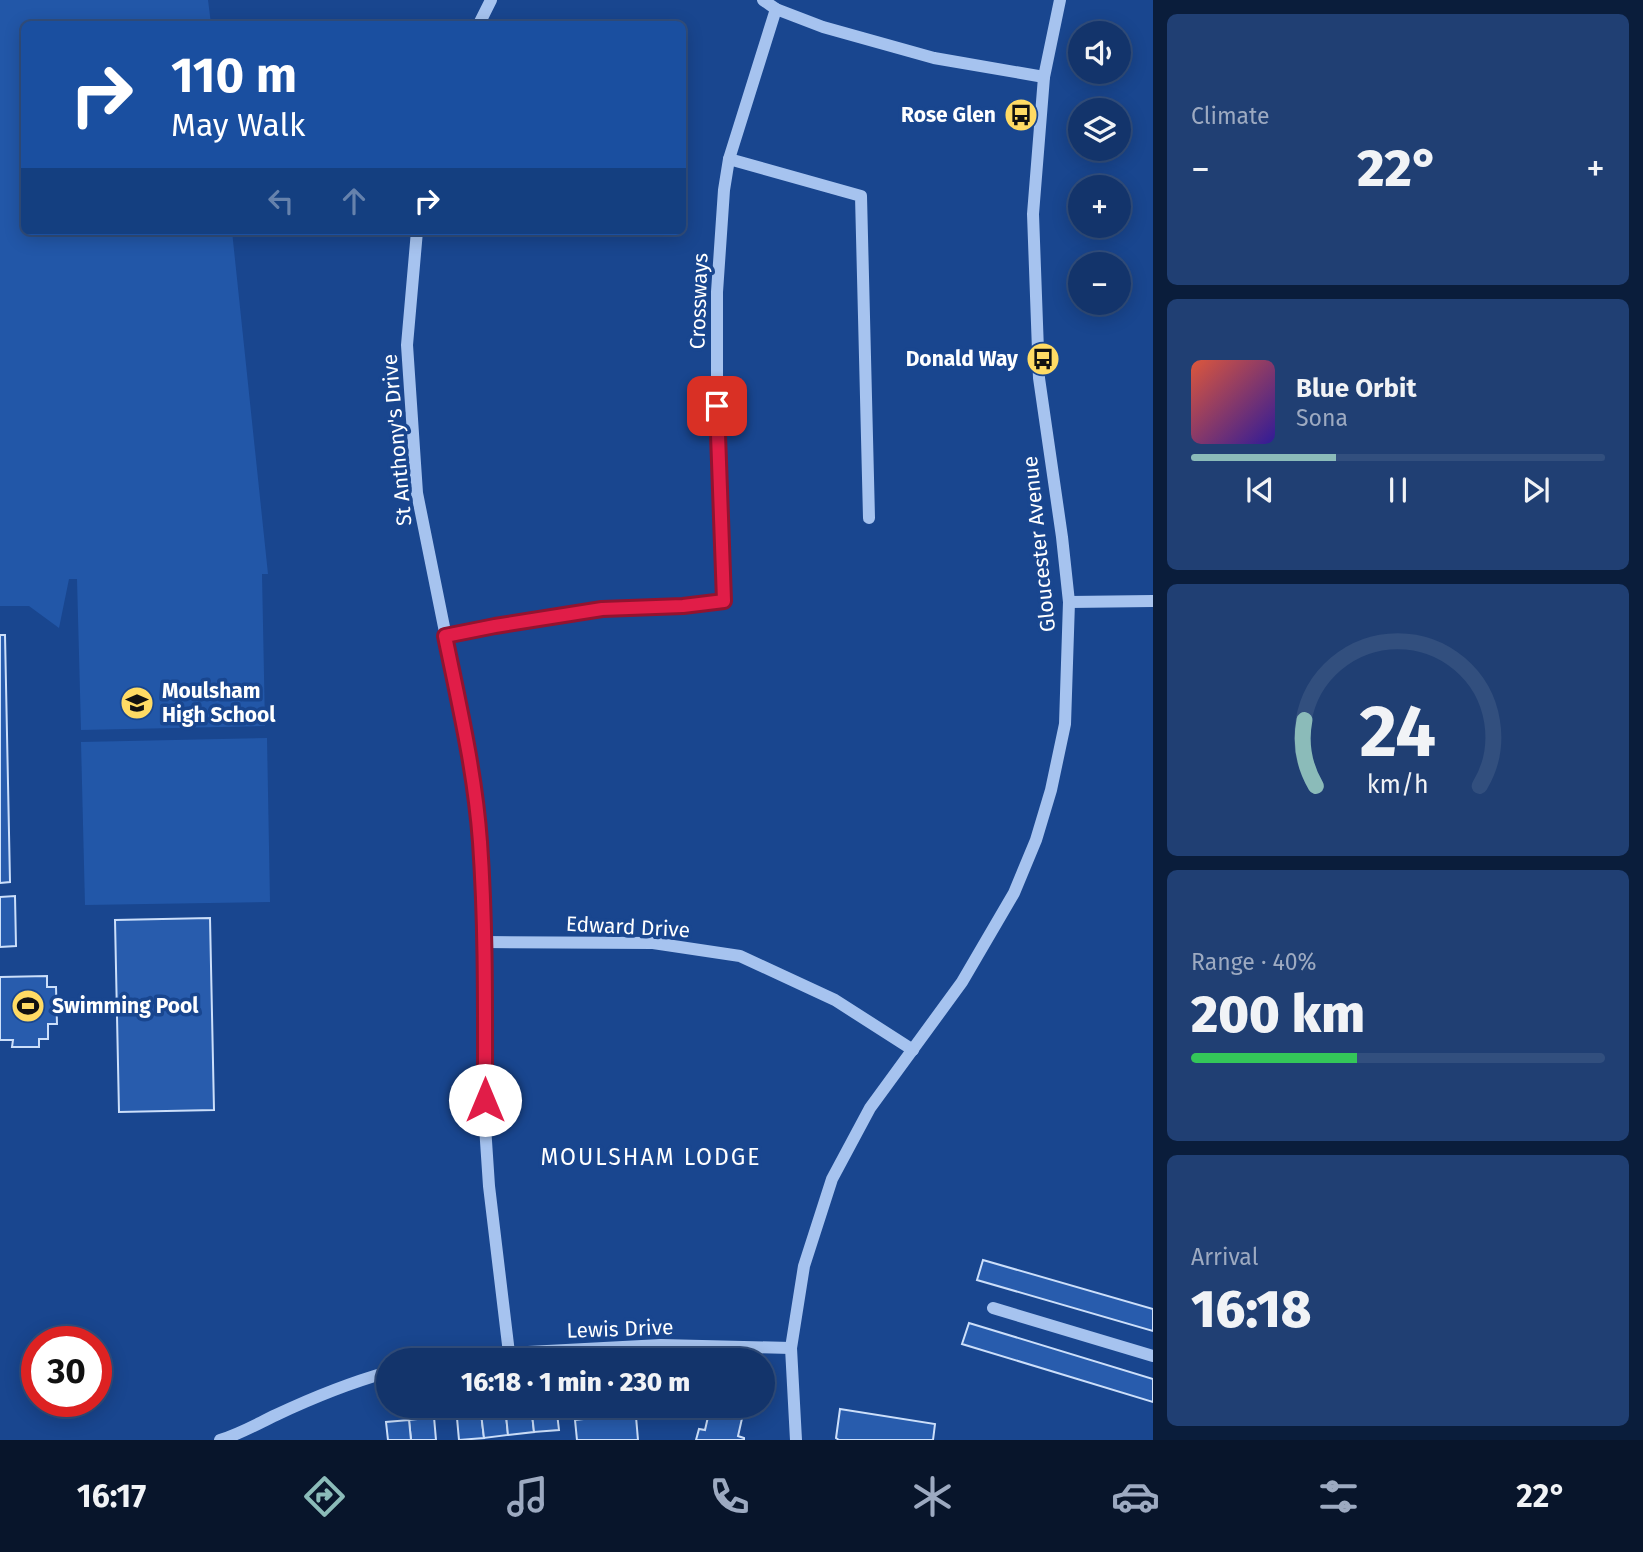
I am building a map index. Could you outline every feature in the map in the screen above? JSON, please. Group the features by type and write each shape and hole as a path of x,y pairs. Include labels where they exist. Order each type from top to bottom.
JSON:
{"street":[{"path":"480,21 491,0"},
{"path":"763,0 776,9 823,27 933,58 1044,77"},
{"name":"Gloucester Avenue","path":"796,1440 791,1348 804,1266 832,1179 870,1108 962,982 1014,893 1037,840 1065,724 1069,603 1039,378 1033,214 1044,77 1060,0"},
{"name":"Crossways","path":"445,636 602,609 683,606 724,601 717,406 717,292 724,190 729,159 776,9"},
{"path":"729,159 861,196 869,518"},
{"name":"St Anthony's Drive","path":"417,235 407,345 417,493 467,741 480,840 485,942 485,1126 489,1186 508,1348"},
{"path":"1069,603 1153,601"},
{"name":"Edward Drive","path":"485,942 653,943 740,956 835,1000 913,1050"},
{"path":"993,1308 1153,1356"},
{"name":"Lewis Drive","path":"604,1348 661,1345 791,1348"},
{"path":"220,1440 238,1435 335,1389 376,1376"}],"shaded area":[{"path":"0,0 208,0 211,21 21,21 21,235 232,235 268,574 262,574 265,726 81,730 77,579 69,579 59,628 29,606 0,606"},
{"path":"267,738 270,902 85,905 81,742"}],"building":[{"path":"0,635 5,635 10,882 0,883"},
{"path":"15,896 16,946 0,947 0,897"},
{"path":"210,918 214,1110 119,1112 115,920"},
{"name":"Swimming Pool","path":"47,976 47,987 56,987 57,1024 48,1024 48,1039 39,1039 39,1047 12,1047 13,1040 0,1040 0,977"},
{"path":"983,1260 1153,1309 1153,1331 977,1280"},
{"path":"969,1323 1153,1379 1153,1402 962,1344"},
{"path":"840,1409 935,1424 933,1440 839,1440 836,1438"},
{"path":"434,1418 436,1440 411,1440 409,1420"},
{"path":"457,1418 482,1418 484,1438 459,1440"},
{"path":"482,1418 506,1418 508,1435 484,1438"},
{"path":"506,1418 532,1418 534,1432 508,1435"},
{"path":"532,1418 558,1418 559,1430 534,1432"},
{"path":"636,1418 638,1440 577,1440 575,1420"},
{"path":"708,1418 742,1418 738,1436 744,1440 696,1440 699,1429 705,1430"},
{"path":"409,1420 411,1440 388,1440 386,1422"}],"place":[{"name":"Rose Glen","path":"1021,115"},
{"name":"Donald Way","path":"1043,359"},
{"name":"Moulsham High School","path":"137,703"},
{"name":"Swimming Pool","path":"28,1006"}],"district":[{"name":"MOULSHAM LODGE","path":"651,1157"}],"route":[{"path":"485,1100 485,942 480,840 467,741 445,636 602,609 683,606 724,601 717,406"}]}
